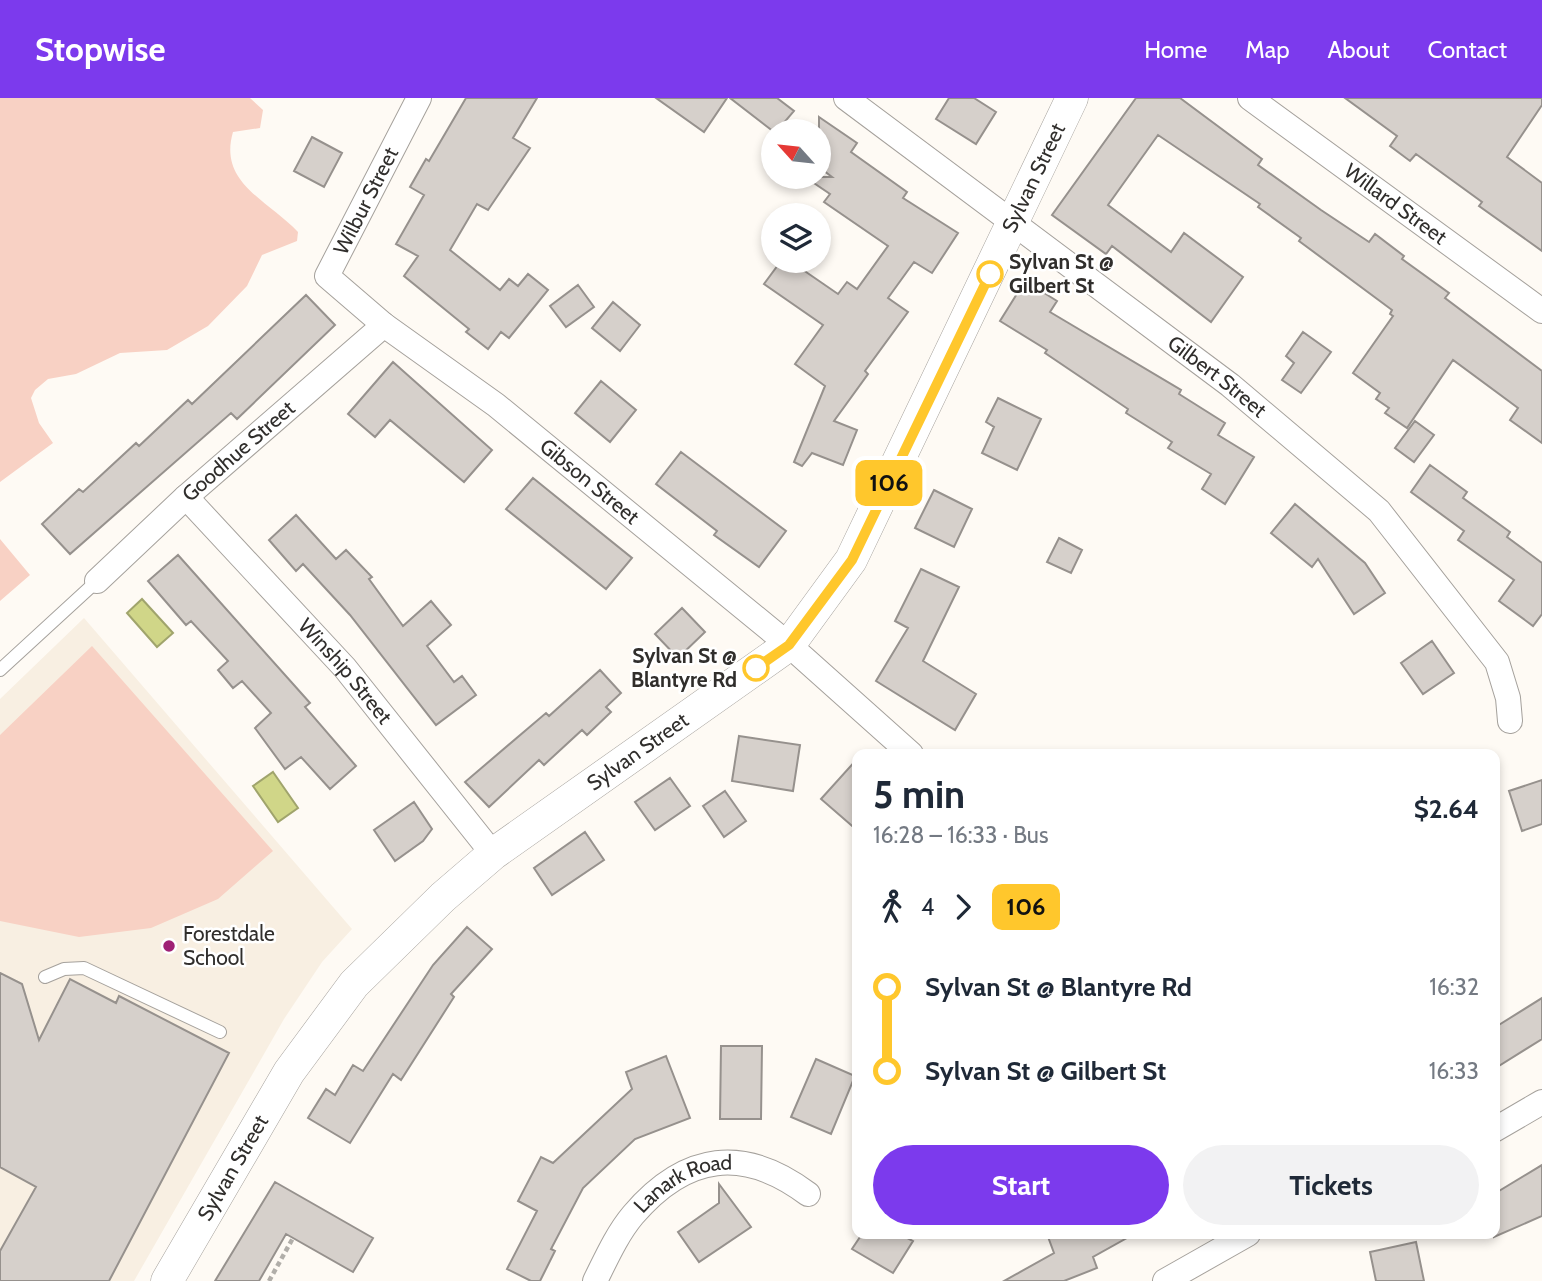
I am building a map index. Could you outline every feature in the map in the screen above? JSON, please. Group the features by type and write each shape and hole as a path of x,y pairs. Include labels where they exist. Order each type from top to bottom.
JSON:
{"street":[{"name":"Wilbur Street","path":"384,325 327,276 419,98"},
{"name":"Gilbert Street","path":"846,98 1230,385 1379,510 1497,662 1508,698 1510,721"},
{"name":"Sylvan Street","path":"167,1281 289,1072 354,984 443,897 493,854 789,645 852,560 1072,98"},
{"name":"Willard Street","path":"1250,98 1542,311"},
{"name":"Goodhue Street","path":"97,581 186,497 384,325"},
{"name":"Gibson Street","path":"384,325 496,405 789,645 905,749"},
{"name":"Winship Street","path":"186,497 345,668 493,854"},
{"path":"1500,1126 1542,1102"},
{"name":"Lanark Road","path":"595,1281 633,1215 674,1180 701,1166 724,1161 756,1165 783,1175 808,1195"},
{"path":"1165,1281 1238,1239"}],"lane":[{"path":"0,670 97,581"},
{"path":"45,977 64,969 84,968 220,1032"}],"path":[{"path":"269,1281 293,1238"}],"shaded area":[{"path":"0,98 250,98 263,110 260,128 233,132 230,150 233,165 239,178 249,189 298,232 297,241 262,255 247,286 208,326 167,350 120,353 76,374 48,379 35,390 31,398 39,423 53,443 0,482"},
{"path":"0,539 30,575 0,601"},
{"path":"142,599 173,633 157,647 127,613"},
{"name":"Forestdale School","path":"84,618 352,929 322,962 284,1019 134,1281 0,1281 0,699"},
{"path":"92,646 273,851 218,899 151,928 79,937 0,921 0,735"},
{"path":"273,772 298,808 278,822 253,786"}],"building":[{"path":"466,98 537,98 513,138 530,148 488,210 477,204 450,250 500,290 509,279 518,286 528,274 548,290 509,338 501,332 488,349 466,332 469,329 404,276 418,256 396,244 424,195 410,187 426,159 429,161"},
{"path":"656,98 727,98 704,132"},
{"path":"730,98 777,98 794,111 787,119 761,119 761,122"},
{"path":"949,98 974,98 996,112 976,144 936,119"},
{"path":"1136,98 1180,98 1262,159 1258,165 1321,210 1369,242 1375,234 1404,256 1402,259 1449,293 1445,298 1542,371 1542,443 1510,420 1518,408 1453,360 1407,428 1385,413 1389,408 1376,399 1380,393 1353,373 1393,316 1390,314 1392,310 1299,241 1301,238 1258,207 1260,204 1158,135 1108,205 1171,252 1184,233 1243,277 1211,322 1112,246 1106,254 1052,215"},
{"path":"1345,98 1542,98 1542,105 1507,157 1542,183 1542,251 1479,206 1482,202 1416,154 1410,161 1390,146 1397,136"},
{"path":"831,125 857,143 851,152 907,192 903,198 958,233 932,273 914,262 888,298 908,312 865,371 868,374 834,421 857,430 843,465 812,453 802,466 794,462 825,386 795,364 823,325 764,284 772,273 807,273 838,294 847,282 857,289 888,246 831,207 831,203 824,202 830,194 823,189 831,189"},
{"path":"312,137 342,153 324,187 294,171"},
{"path":"1025,281 1057,301 1050,312 1181,390 1179,394 1225,423 1218,435 1254,457 1225,504 1202,489 1211,474 1168,448 1172,442 1126,413 1128,409 1045,353 1047,350 1000,321"},
{"path":"578,285 594,307 566,327 550,306"},
{"path":"306,295 335,325 237,419 231,413 70,554 42,524 79,489 83,492 136,443 139,446 188,400 192,404"},
{"path":"613,302 640,325 620,351 592,328"},
{"path":"1303,332 1331,352 1301,393 1282,380 1294,363 1286,356"},
{"path":"393,362 492,450 464,482 390,420 375,437 348,414"},
{"path":"601,381 636,410 610,442 575,413"},
{"path":"998,398 1041,419 1017,470 982,453 994,427 986,422"},
{"path":"1415,421 1434,435 1414,462 1395,448"},
{"path":"681,452 786,531 759,567 714,535 717,531 656,484"},
{"path":"1430,465 1467,492 1463,498 1510,532 1507,537 1542,563 1542,614 1533,626 1499,601 1514,580 1458,540 1464,531 1411,492"},
{"path":"533,478 632,558 606,589 506,509"},
{"path":"934,490 972,509 954,547 915,528"},
{"path":"1295,504 1365,563 1385,593 1354,614 1318,559 1312,567 1271,533"},
{"path":"296,515 336,559 346,550 372,577 369,579 403,626 431,601 451,625 427,646 454,682 462,676 476,695 436,725 350,615 303,564 296,571 269,540"},
{"path":"1059,538 1082,550 1071,573 1047,562"},
{"path":"178,555 310,703 305,707 356,766 330,789 301,757 285,769 255,728 271,713 242,681 233,688 218,670 228,661 191,621 186,625 148,581"},
{"path":"921,569 959,587 923,661 976,694 955,730 876,681 908,628 895,621"},
{"path":"682,608 705,632 678,658 655,634"},
{"path":"1432,641 1454,673 1423,694 1401,663"},
{"path":"600,670 621,693 606,707 611,712 587,735 582,730 544,765 539,760 489,807 465,782 546,713 549,716"},
{"path":"739,736 800,745 793,791 732,781"},
{"path":"852,765 852,826 821,799"},
{"path":"670,778 690,806 655,830 635,802"},
{"path":"1542,780 1542,824 1522,831 1509,791"},
{"path":"725,791 746,821 724,837 703,806"},
{"path":"414,802 432,829 423,841 395,861 374,830"},
{"path":"585,832 604,860 552,895 534,868"},
{"path":"467,927 492,949 451,994 454,997 401,1080 393,1074 350,1143 308,1118 326,1089 335,1095 353,1065 363,1071 433,965"},
{"path":"0,973 22,984 39,1040 70,979 116,1003 119,996 229,1053 109,1281 0,1281 0,1251 36,1187 0,1167"},
{"path":"1542,998 1542,1039 1500,1065 1500,1024"},
{"path":"721,1046 762,1046 761,1119 720,1119"},
{"path":"666,1056 690,1118 635,1139 583,1188 551,1249 555,1251 540,1281 531,1281 507,1269 537,1211 518,1201 541,1157 553,1163 632,1089 626,1072"},
{"path":"816,1059 852,1075 852,1083 831,1134 791,1117"},
{"path":"1542,1165 1542,1216 1500,1234 1500,1190"},
{"path":"275,1182 373,1238 353,1272 286,1234 259,1281 215,1281"},
{"path":"719,1184 751,1227 699,1262 678,1232 719,1203"},
{"path":"859,1239 913,1241 893,1273 852,1249"},
{"path":"1049,1239 1125,1239 1093,1257 1097,1268 1064,1281 1004,1281 1054,1253"},
{"path":"1416,1242 1424,1281 1376,1281 1370,1252"}],"bus line":[{"name":"106","path":"756,668 789,645 852,560 990,274"}],"place":[{"name":"Sylvan St @ Gilbert St","path":"990,274"},
{"name":"Sylvan St @ Blantyre Rd","path":"756,668"},
{"name":"Forestdale School","path":"169,946"}]}
